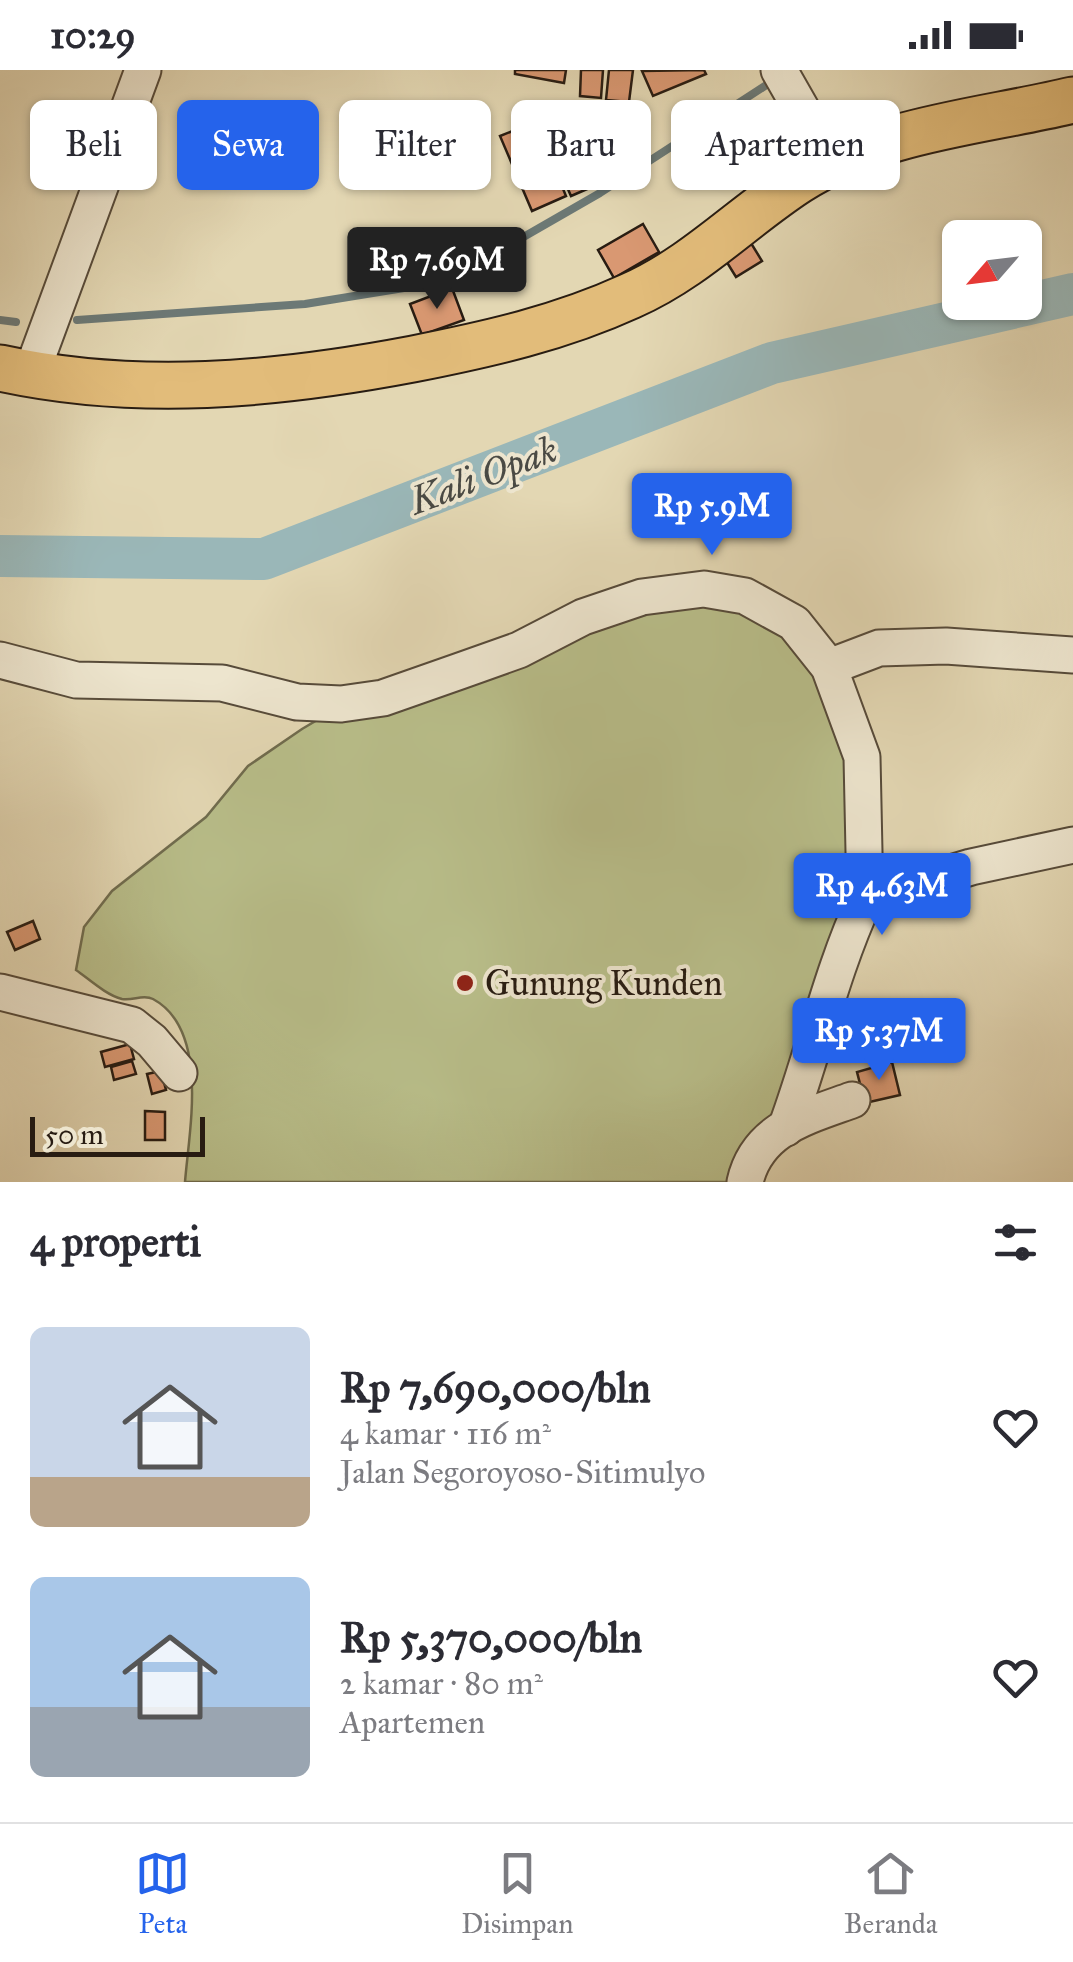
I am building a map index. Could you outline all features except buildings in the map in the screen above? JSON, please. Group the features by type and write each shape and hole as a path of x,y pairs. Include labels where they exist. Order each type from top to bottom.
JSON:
{"main road":[{"path":"900,140 932,128 1073,100"},
{"path":"15,371 113,384 281,381 508,340 548,330 676,273 786,190"}],"street":[{"path":"15,371 143,70"},
{"path":"779,70 796,100"},
{"path":"0,660 76,680 222,683 297,702 341,704 383,698 444,677 642,597 704,589 744,596 794,623 829,667 862,756 865,899 846,939 815,1050 786,1128"},
{"path":"829,667 879,648 946,646 1073,654"},
{"path":"865,899 972,867 1073,844"},
{"path":"0,992 132,1025 152,1040 179,1073"},
{"path":"745,1182 756,1149 786,1128 852,1100"}],"green space":[{"path":"704,591 793,624 861,757 863,899 827,996 741,1182 185,1182 192,1083 183,1033 171,1014 153,999 116,997 76,970 84,927 112,891 206,817 248,766 341,706"}],"waterway":[{"path":"77,320 305,304 447,281 600,193 768,84"},
{"name":"Kali Opak","path":"0,556 264,559 772,363 1073,294"},
{"path":"0,320 16,322"}],"place":[{"name":"Gunung Kunden","path":"465,983"}]}
